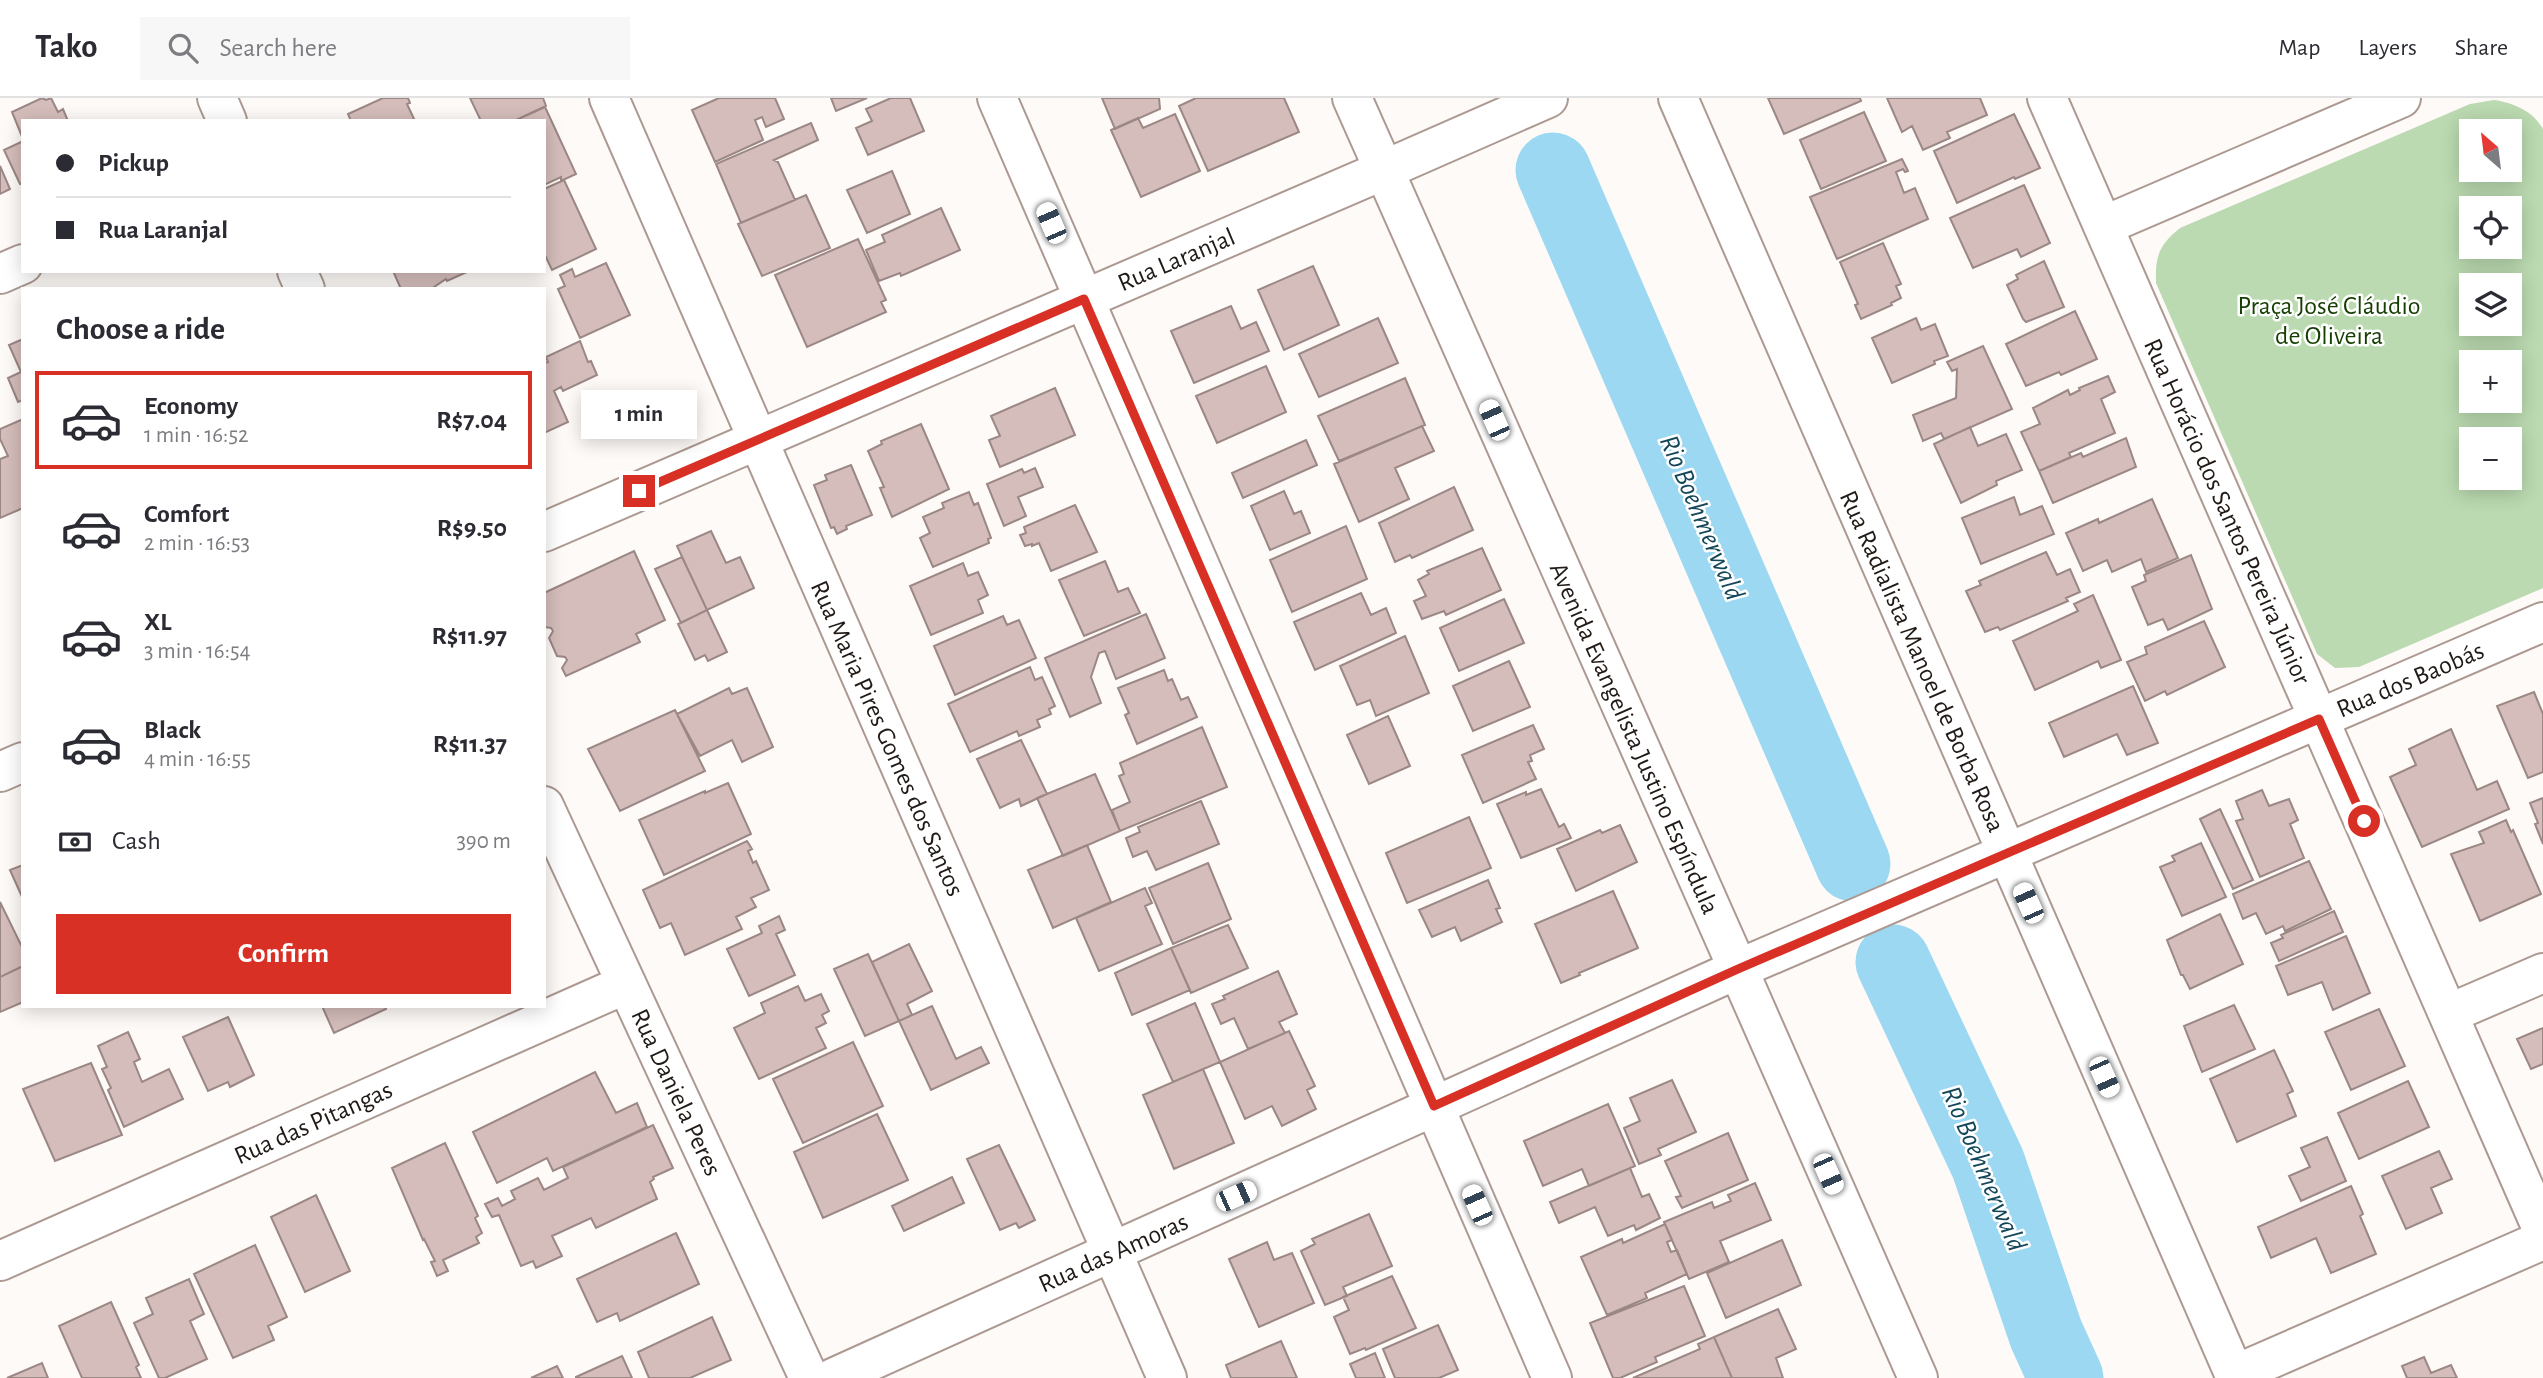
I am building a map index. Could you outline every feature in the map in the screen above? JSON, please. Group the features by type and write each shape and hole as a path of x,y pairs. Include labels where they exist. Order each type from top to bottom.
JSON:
{"street":[{"path":"217,98 226,119"},
{"name":"Rua Maria Pires Gomes dos Santos","path":"608,98 1167,1378"},
{"path":"997,98 1552,1378"},
{"name":"Avenida Evangelista Justino Espíndula","path":"1352,98 1918,1378"},
{"name":"Rua Laranjal","path":"546,531 1548,98"},
{"name":"Rua Radialista Manoel de Borba Rosa","path":"1678,98 2235,1376"},
{"name":"Rua Horácio dos Santos Pereira Júnior","path":"2047,98 2543,1231"},
{"path":"2103,226 2401,98"},
{"path":"0,274 21,265"},
{"name":"Rua dos Baobás","path":"1738,969 2543,622"},
{"path":"0,772 21,763"},
{"name":"Rua Daniela Peres","path":"546,810 809,1378"},
{"name":"Rua das Amoras","path":"833,1378 1738,969"},
{"path":"2448,1014 2543,974"},
{"name":"Rua das Pitangas","path":"0,1261 626,984"},
{"path":"2235,1376 2543,1240"}],"green space":[{"name":"Praça José Cláudio de Oliveira","path":"2494,100 2509,103 2528,113 2539,123 2543,129 2543,588 2359,667 2335,668 2317,654 2156,283 2156,265 2160,252 2167,240 2180,228 2470,104"}],"building":[{"path":"42,98 51,98 58,112 63,109 67,119 21,119 21,134 12,112"},
{"path":"383,98 408,98 410,103 407,104 414,119 350,119 348,114"},
{"path":"470,98 543,98 546,106 518,119 480,119"},
{"path":"719,98 775,98 784,119 766,127 762,117 755,120 763,140 715,162 692,110"},
{"path":"831,98 867,98 836,111"},
{"path":"891,98 910,98 924,131 868,155 856,128 872,121 866,109"},
{"path":"1102,98 1159,98 1160,109 1115,129"},
{"path":"1196,98 1284,98 1299,132 1208,171 1179,106"},
{"path":"1768,98 1860,98 1861,101 1784,134"},
{"path":"1887,98 1980,98 1987,115 1947,132 1950,138 1923,150 1912,126 1902,132"},
{"path":"545,107 576,174 546,184 546,119 518,119"},
{"path":"1864,112 1886,161 1821,189 1800,140"},
{"path":"1175,114 1200,171 1141,197 1111,130 1138,118 1143,128"},
{"path":"2014,114 2040,168 1957,203 1934,151"},
{"path":"811,123 818,140 774,160 778,162 795,200 741,223 716,164"},
{"path":"21,142 21,184 20,184 4,150"},
{"path":"1902,159 1908,171 1903,169 1896,172 1904,193 1915,188 1928,219 1837,259 1810,197"},
{"path":"0,166 10,189 0,194"},
{"path":"892,171 910,214 867,233 847,190"},
{"path":"564,180 596,249 552,270 546,257 546,188"},
{"path":"2024,185 2050,243 2021,257 2017,249 1973,268 1950,218"},
{"path":"806,195 830,248 762,276 738,224"},
{"path":"941,208 960,250 901,276 900,273 879,281 866,250 885,242 882,235"},
{"path":"858,239 886,300 881,302 886,312 807,347 775,275"},
{"path":"1883,243 1901,284 1896,286 1901,298 1861,319 1855,305 1858,304 1840,262"},
{"path":"2044,261 2064,307 2026,322 2007,285 2018,279 2016,275"},
{"path":"606,263 630,315 580,338 558,289 565,286 560,275 572,269 575,277"},
{"path":"1313,266 1339,325 1284,350 1258,290"},
{"path":"394,273 465,273 447,281 446,279 434,287 400,287"},
{"path":"1231,306 1241,329 1256,322 1269,351 1194,383 1171,331"},
{"path":"2075,311 2097,359 2061,375 2059,372 2026,386 2006,344"},
{"path":"1378,318 1398,363 1319,397 1299,354"},
{"path":"1916,318 1921,330 1935,324 1948,356 1892,383 1872,338"},
{"path":"21,340 21,372 9,345"},
{"path":"580,341 588,362 591,361 597,375 563,391 561,387 554,391 568,422 546,432 548,362 546,357"},
{"path":"1983,346 2012,409 1944,439 1941,433 1923,441 1913,415 1956,398 1957,369 1952,371 1947,362"},
{"path":"1266,366 1286,412 1217,443 1196,396"},
{"path":"21,372 21,401 18,402 8,378"},
{"path":"2108,376 2115,392 2101,399 2115,433 2069,453 2071,457 2039,471 2021,432 2040,424 2033,408 2068,390 2070,395 2080,390 2079,388"},
{"path":"1405,378 1425,425 1339,461 1318,416"},
{"path":"1055,388 1075,435 1000,467 989,440 1000,436 991,416"},
{"path":"21,420 21,509 0,518 0,459 8,456 0,439 0,429"},
{"path":"921,424 949,489 892,517 880,488 884,487 868,451 882,444 881,441"},
{"path":"1422,426 1434,451 1395,468 1409,499 1359,522 1334,464"},
{"path":"1970,427 1978,446 2006,434 2022,470 1996,481 1997,485 1961,503 1934,444"},
{"path":"2126,438 2136,467 2053,503 2039,471 2081,453 2083,457"},
{"path":"1306,440 1317,465 1243,498 1232,473"},
{"path":"851,465 872,515 846,526 847,529 837,534 834,527 831,528 814,485 827,480 825,475"},
{"path":"1035,468 1043,487 1018,497 1026,516 1004,526 987,484 1022,469 1024,473"},
{"path":"1454,487 1473,530 1412,558 1410,555 1395,562 1379,523"},
{"path":"1284,491 1294,514 1301,511 1310,533 1270,550 1251,506"},
{"path":"969,492 974,505 978,503 991,538 988,539 989,543 933,567 920,538 930,533 923,517 944,508 942,503"},
{"path":"2014,497 2020,515 2042,506 2054,534 1981,564 1962,518"},
{"path":"2152,499 2178,558 2146,572 2141,559 2112,572 2107,560 2083,571 2066,533 2098,519 2099,523"},
{"path":"1075,505 1097,552 1051,571 1039,543 1025,546 1020,535 1026,533 1024,527"},
{"path":"1346,526 1367,579 1292,612 1270,560"},
{"path":"711,531 726,563 740,557 754,588 707,610 677,546"},
{"path":"1482,548 1501,590 1446,615 1444,611 1422,619 1414,601 1426,596 1418,580 1429,574 1427,571"},
{"path":"634,551 665,620 636,634 640,642 566,676 562,668 567,660 557,656 549,638 553,631 546,627 546,592"},
{"path":"2046,552 2057,575 2070,569 2080,592 2066,598 2068,601 2000,630 1998,627 1985,632 1966,591 1981,585 1979,581"},
{"path":"2191,555 2212,609 2168,630 2163,619 2148,625 2132,587 2146,581 2144,575"},
{"path":"682,557 707,610 681,623 655,569"},
{"path":"1105,561 1118,592 1128,588 1140,613 1084,636 1059,580"},
{"path":"963,563 968,576 978,572 988,595 978,600 983,613 931,635 910,586"},
{"path":"1361,593 1371,615 1386,608 1396,633 1315,670 1294,622"},
{"path":"2093,595 2121,660 2101,668 2098,661 2035,690 2013,641 2078,611 2074,604"},
{"path":"1504,599 1524,643 1459,671 1440,628"},
{"path":"707,610 727,652 708,661 705,655 695,660 678,624"},
{"path":"1146,614 1165,658 1116,679 1105,651 1099,653 1091,677 1101,703 1070,717 1045,658"},
{"path":"1003,616 1007,625 1019,620 1036,658 955,695 934,646"},
{"path":"2204,621 2225,667 2167,695 2165,691 2145,701 2127,662 2147,654 2145,647"},
{"path":"1405,636 1429,693 1376,716 1370,700 1357,705 1340,666"},
{"path":"1509,661 1530,707 1473,731 1453,686"},
{"path":"1030,667 1035,680 1042,677 1055,706 1049,709 1051,714 1037,720 1040,727 1019,736 1017,731 970,752 948,704"},
{"path":"1164,670 1168,681 1172,679 1181,700 1188,697 1197,717 1137,744 1125,715 1129,713 1118,688"},
{"path":"2133,686 2158,743 2127,755 2117,734 2064,757 2049,723"},
{"path":"729,688 732,694 747,688 773,747 742,762 732,740 700,756 677,714"},
{"path":"2534,692 2543,714 2543,772 2528,778 2497,706"},
{"path":"675,710 705,771 620,811 588,749"},
{"path":"1388,716 1410,766 1369,784 1347,735"},
{"path":"1533,725 1544,749 1530,755 1532,761 1528,762 1536,779 1483,803 1462,755"},
{"path":"1202,727 1227,787 1120,831 1112,810 1130,802 1119,776 1124,774 1120,763"},
{"path":"2451,729 2477,790 2497,781 2509,809 2422,847 2390,777 2416,765 2409,749"},
{"path":"1021,740 1047,794 1021,806 1019,799 1000,808 977,759"},
{"path":"1095,774 1120,831 1063,856 1037,798"},
{"path":"728,783 751,834 664,875 639,820"},
{"path":"1541,789 1559,827 1564,824 1571,838 1521,858 1497,804"},
{"path":"2262,790 2269,806 2289,799 2298,820 2290,824 2304,858 2260,877 2236,821 2243,819 2236,801"},
{"path":"2543,798 2543,844 2530,803"},
{"path":"1201,801 1219,844 1156,870 1147,851 1133,857 1126,838 1140,832 1138,827"},
{"path":"2220,809 2253,880 2233,889 2200,819"},
{"path":"1469,817 1491,868 1407,903 1386,853"},
{"path":"2506,820 2541,894 2480,921 2451,854 2484,843 2479,832"},
{"path":"1620,825 1637,862 1576,891 1557,849 1600,830 1602,833"},
{"path":"747,841 752,849 748,851 753,863 756,861 769,890 751,898 756,907 736,917 742,929 685,955 671,923 660,928 643,890"},
{"path":"2201,843 2226,897 2182,916 2160,867 2175,861 2172,856"},
{"path":"1087,845 1111,902 1053,928 1028,870"},
{"path":"2309,861 2331,909 2285,931 2283,926 2266,934 2256,913 2243,919 2233,894"},
{"path":"1208,863 1231,919 1173,944 1149,888"},
{"path":"21,866 21,895 10,870"},
{"path":"1488,880 1500,908 1496,909 1502,922 1461,941 1455,927 1432,937 1419,910"},
{"path":"1145,888 1152,903 1145,906 1162,944 1099,971 1076,918"},
{"path":"1613,891 1638,948 1561,983 1535,924"},
{"path":"0,902 21,945 21,967 0,977"},
{"path":"2334,911 2343,932 2279,961 2271,943 2283,938 2281,935"},
{"path":"2220,914 2243,964 2190,989 2181,975 2167,940"},
{"path":"779,916 785,930 776,934 795,975 749,996 727,949 762,933 759,926"},
{"path":"1228,925 1248,968 1191,993 1171,948"},
{"path":"2346,936 2370,993 2333,1010 2322,982 2288,995 2276,966"},
{"path":"909,944 932,991 907,1004 912,1015 899,1021 872,962"},
{"path":"1171,948 1190,990 1132,1015 1115,973"},
{"path":"868,954 899,1021 865,1036 834,969"},
{"path":"21,967 21,1003 0,1012 0,977"},
{"path":"1278,971 1297,1014 1279,1022 1285,1033 1248,1049 1234,1018 1221,1024 1212,1004 1225,999 1223,996"},
{"path":"798,986 805,1001 821,994 829,1011 822,1015 826,1023 816,1028 826,1048 759,1079 734,1028 765,1013 761,1003"},
{"path":"1195,1003 1220,1062 1173,1082 1147,1024"},
{"path":"2234,1005 2255,1049 2202,1072 2184,1026"},
{"path":"932,1006 956,1059 981,1047 989,1063 931,1090 899,1021"},
{"path":"323,1008 386,1008 386,1009 334,1033"},
{"path":"2379,1009 2405,1066 2351,1090 2325,1032"},
{"path":"228,1017 254,1075 230,1087 228,1082 208,1091 183,1037"},
{"path":"2543,1028 2543,1064 2531,1069 2517,1039"},
{"path":"1289,1031 1315,1086 1307,1090 1316,1109 1282,1126 1272,1106 1245,1119 1220,1062"},
{"path":"128,1032 140,1059 134,1062 142,1082 169,1069 183,1099 124,1127 108,1090 111,1088 102,1069 107,1067 98,1046"},
{"path":"853,1042 883,1106 803,1143 773,1079"},
{"path":"2274,1050 2293,1091 2287,1094 2296,1116 2237,1142 2210,1079"},
{"path":"91,1063 122,1135 55,1161 23,1089"},
{"path":"1203,1069 1234,1143 1174,1169 1143,1095"},
{"path":"595,1072 616,1113 637,1103 647,1127 553,1171 547,1158 497,1183 473,1132"},
{"path":"1672,1080 1696,1132 1658,1149 1661,1155 1639,1164 1624,1128 1640,1121 1630,1098"},
{"path":"2408,1081 2429,1127 2359,1159 2338,1113"},
{"path":"1608,1104 1635,1166 1589,1186 1582,1169 1543,1186 1524,1141"},
{"path":"877,1114 908,1180 823,1218 794,1152"},
{"path":"653,1125 673,1168 653,1177 650,1182 657,1199 596,1228 591,1218 552,1236 562,1256 536,1268 533,1261 521,1266 499,1215 492,1217 485,1204 498,1198 502,1206 515,1199 511,1191 538,1178 544,1190 568,1178 563,1167"},
{"path":"1728,1133 1748,1180 1682,1208 1676,1197 1681,1196 1665,1161"},
{"path":"2327,1137 2346,1181 2301,1201 2289,1176 2310,1167 2301,1148"},
{"path":"445,1143 478,1216 475,1218 482,1233 476,1237 479,1243 443,1260 448,1271 437,1276 431,1262 435,1261 392,1168"},
{"path":"999,1145 1035,1220 1019,1228 1016,1223 1000,1230 967,1159"},
{"path":"2439,1151 2452,1179 2431,1188 2442,1213 2406,1229 2382,1176"},
{"path":"1630,1168 1642,1197 1649,1194 1660,1218 1636,1230 1634,1225 1608,1236 1595,1207 1559,1223 1550,1202"},
{"path":"952,1177 964,1203 904,1231 892,1206"},
{"path":"1755,1183 1771,1220 1720,1241 1729,1262 1689,1279 1664,1222 1712,1202 1714,1208 1731,1201 1728,1195"},
{"path":"2351,1186 2376,1254 2331,1273 2316,1238 2271,1258 2258,1227"},
{"path":"316,1195 350,1271 305,1292 271,1217"},
{"path":"1369,1214 1392,1266 1343,1287 1347,1296 1325,1305 1301,1251 1315,1244 1312,1239"},
{"path":"1665,1224 1672,1240 1667,1242 1671,1252 1677,1250 1687,1274 1645,1293 1647,1298 1607,1315 1581,1257 1622,1239 1623,1243"},
{"path":"676,1233 699,1284 620,1321 617,1313 597,1322 577,1279"},
{"path":"1782,1240 1801,1285 1726,1318 1707,1273"},
{"path":"1267,1242 1274,1260 1292,1253 1314,1303 1259,1327 1229,1259"},
{"path":"255,1245 287,1317 268,1326 274,1340 233,1358 194,1274"},
{"path":"1392,1276 1416,1328 1366,1350 1365,1348 1350,1354 1334,1317 1349,1310 1343,1297"},
{"path":"189,1279 204,1314 190,1321 207,1359 165,1378 159,1378 134,1323 153,1314 146,1298"},
{"path":"1684,1286 1705,1336 1655,1357 1657,1362 1620,1378 1613,1378 1590,1323"},
{"path":"111,1302 139,1365 136,1367 141,1378 82,1378 59,1326"},
{"path":"1778,1309 1796,1349 1776,1358 1783,1378 1732,1378 1714,1337"},
{"path":"712,1317 731,1360 690,1378 649,1378 638,1352"},
{"path":"1438,1325 1458,1370 1439,1378 1395,1378 1383,1349"},
{"path":"1714,1337 1732,1378 1633,1378 1700,1349 1698,1344"},
{"path":"1281,1341 1297,1378 1231,1378 1226,1365"},
{"path":"1375,1353 1385,1378 1356,1378 1350,1364"},
{"path":"622,1356 632,1378 576,1378 576,1377"},
{"path":"2424,1357 2431,1373 2451,1365 2457,1378 2407,1378 2402,1366"},
{"path":"42,1363 48,1378 7,1378"},
{"path":"557,1366 563,1378 531,1378"}],"waterway":[{"name":"Rio Boehmerwald","path":"1553,170 1853,864"},
{"name":"Rio Boehmerwald","path":"1893,962 1988,1164 2046,1334 2066,1378"}],"route":[{"path":"639,491 1084,299 1434,1106 1738,969 2319,719 2364,821"}]}
